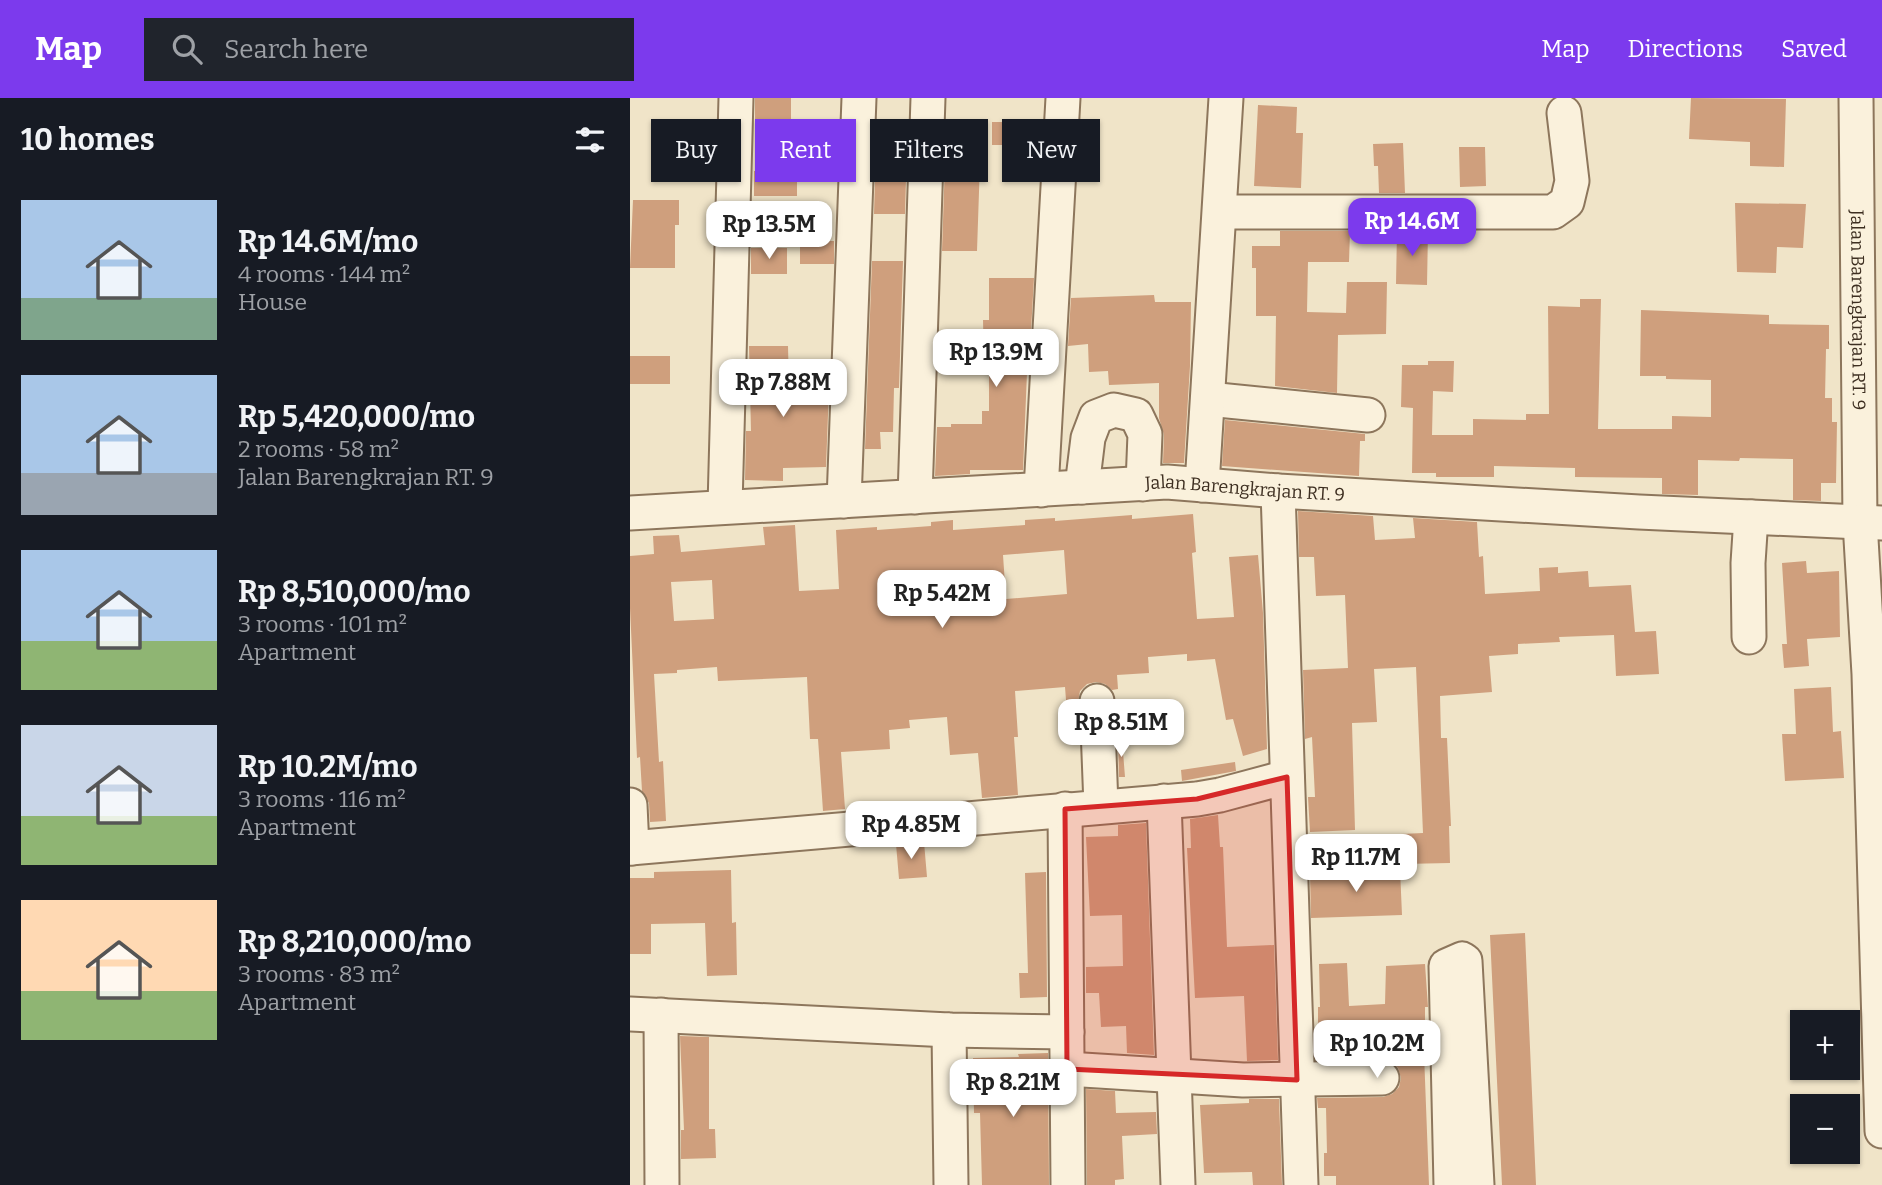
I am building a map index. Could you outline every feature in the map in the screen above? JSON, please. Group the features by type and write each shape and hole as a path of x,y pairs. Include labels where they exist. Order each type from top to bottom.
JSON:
{"street":[{"path":"725,506 736,98"},
{"path":"844,501 859,98"},
{"path":"915,497 928,98"},
{"path":"1041,489 1063,98"},
{"path":"1202,485 1226,98"},
{"name":"Jalan Barengkrajan RT. 9","path":"1856,98 1870,352 1870,685 1882,1131"},
{"path":"1220,212 1553,212 1567,202 1572,181 1564,113"},
{"path":"1208,398 1368,415"},
{"path":"1082,487 1088,438 1096,417 1114,410 1136,415 1145,434 1143,484"},
{"name":"Jalan Barengkrajan RT. 9","path":"630,513 1167,482 1278,491 1871,523"},
{"path":"1278,491 1301,1185"},
{"path":"1749,637 1748,563 1751,517"},
{"path":"1097,701 1101,806"},
{"path":"630,806 631,848 1065,808 1164,802 1220,795 1287,778"},
{"path":"1164,802 1178,1185"},
{"path":"1065,808 1068,1185"},
{"path":"1451,1185 1446,966 1462,959 1465,961 1476,1185"},
{"path":"662,1185 645,1014 950,1030 1067,1032"},
{"path":"950,1030 951,1185"},
{"path":"1067,1069 1243,1080 1382,1078"}],"highlighted area":[{"path":"1287,777 1297,1080 1067,1069 1065,809 1197,799"}],"building":[{"path":"755,98 791,98 791,119 755,119"},
{"path":"1691,98 1786,99 1784,167 1750,166 1750,142 1689,139"},
{"path":"1258,105 1297,107 1296,133 1303,133 1301,188 1254,186"},
{"path":"992,122 1002,122 1002,145 992,145"},
{"path":"1403,143 1405,193 1379,193 1378,166 1374,166 1373,144"},
{"path":"1459,147 1485,147 1486,186 1460,187"},
{"path":"754,171 755,182 797,182 797,196 754,196"},
{"path":"875,182 906,182 905,214 874,214"},
{"path":"944,182 979,182 977,251 942,251"},
{"path":"633,200 679,200 679,225 675,225 675,268 630,268"},
{"path":"1735,203 1806,204 1803,248 1777,247 1776,273 1737,272"},
{"path":"1280,231 1350,231 1349,262 1308,262 1307,312 1346,313 1347,282 1387,282 1386,334 1338,335 1337,393 1275,386 1276,316 1256,316 1256,268 1252,268 1252,246 1280,246"},
{"path":"1397,231 1428,231 1427,285 1396,284"},
{"path":"800,241 834,241 834,264 800,264"},
{"path":"751,248 787,248 787,274 751,274"},
{"path":"872,261 903,261 899,388 894,388 893,432 880,432 881,449 865,449"},
{"path":"989,278 1034,278 1023,470 970,470 970,474 935,476 937,427 982,424 982,411 989,411 989,363 984,363 983,320 989,320"},
{"path":"1154,295 1155,302 1191,302 1184,463 1163,463 1164,435 1159,418 1159,383 1109,385 1108,371 1089,372 1088,344 1068,346 1071,298"},
{"path":"1580,299 1601,299 1598,429 1672,429 1672,416 1711,417 1711,380 1640,376 1641,310 1769,315 1769,324 1829,325 1825,398 1832,398 1832,422 1837,422 1836,483 1821,483 1821,501 1793,500 1793,459 1698,460 1698,495 1662,494 1662,478 1575,477 1575,468 1494,466 1494,477 1436,477 1436,473 1412,473 1413,408 1401,407 1402,365 1454,361 1453,392 1433,391 1432,435 1473,435 1473,419 1526,420 1526,414 1549,414 1548,306 1580,307"},
{"path":"749,346 788,346 789,389 829,389 826,467 783,468 783,481 745,480 746,431 751,431"},
{"path":"630,356 670,356 670,384 630,384"},
{"path":"1225,420 1365,434 1365,441 1360,441 1359,476 1222,466"},
{"path":"1298,511 1373,516 1375,540 1415,538 1413,518 1477,522 1479,557 1483,556 1485,594 1540,591 1539,568 1558,567 1558,573 1588,571 1589,587 1631,585 1635,632 1656,631 1659,674 1616,676 1614,635 1559,637 1560,642 1518,644 1518,654 1489,656 1492,692 1440,696 1441,738 1447,738 1450,863 1403,864 1401,834 1423,833 1416,667 1374,669 1377,722 1352,723 1355,830 1310,832 1308,797 1315,797 1312,737 1305,739 1303,670 1348,668 1345,595 1316,596 1314,557 1299,557"},
{"path":"1193,514 1196,552 1192,553 1197,619 1234,617 1229,557 1258,555 1263,613 1267,749 1243,756 1233,719 1226,720 1215,659 1187,661 1187,654 1148,657 1149,673 1117,675 1118,689 1112,690 1105,684 1096,682 1087,684 1080,691 1079,737 1069,738 1065,687 1015,691 1018,737 1014,737 1018,795 982,798 978,753 950,755 947,717 909,720 910,728 889,730 890,749 841,752 845,809 823,811 818,739 810,739 807,677 718,681 717,667 677,670 677,673 654,674 659,762 663,761 666,821 650,822 649,803 642,791 640,757 637,758 630,556 654,554 653,536 679,535 681,552 765,545 763,527 795,525 799,591 839,589 836,530 931,526 931,522 953,520 953,530 1025,525 1025,520 1055,518 1055,521 1132,515 1132,519","holes":["1064,550 1067,594 1006,599 1003,555","712,580 714,619 674,621 671,582"]},
{"path":"1806,561 1807,573 1839,571 1840,637 1807,639 1809,666 1784,668 1782,644 1787,644 1782,563"},
{"path":"1831,687 1833,732 1841,731 1844,778 1785,781 1782,734 1796,734 1794,689"},
{"path":"1118,739 1122,739 1125,777 1119,777"},
{"path":"1235,762 1236,771 1182,781 1181,770"},
{"path":"1218,815 1220,847 1223,847 1227,947 1274,945 1278,1060 1247,1061 1244,996 1195,998 1187,848 1191,848 1190,819"},
{"path":"1146,823 1154,1055 1127,1053 1126,1026 1101,1027 1099,993 1086,993 1086,967 1123,966 1122,915 1090,916 1086,837 1118,836 1118,825"},
{"path":"924,842 927,877 899,879 896,844"},
{"path":"1400,869 1402,915 1311,918 1310,875"},
{"path":"731,870 737,975 707,976 705,923 651,924 651,954 630,954 630,878 654,878 654,872"},
{"path":"1046,872 1047,997 1020,998 1019,973 1028,973 1025,873"},
{"path":"1525,933 1536,1185 1502,1185 1490,935"},
{"path":"1347,963 1349,1006 1385,1004 1386,966 1425,964 1428,1007 1425,1007 1423,1027 1429,1185 1336,1185 1336,1176 1324,1176 1324,1153 1327,1153 1326,1108 1318,1108 1317,1098 1383,1097 1392,1094 1399,1087 1401,1078 1398,1068 1391,1061 1321,1060 1318,1030 1319,964"},
{"path":"680,1036 709,1037 709,1129 715,1129 716,1158 681,1159 681,1130 684,1130"},
{"path":"1048,1053 1049,1185 982,1185 980,1113 974,1113 973,1058"},
{"path":"1086,1089 1115,1091 1116,1113 1156,1112 1157,1134 1122,1136 1124,1179 1115,1180 1115,1185 1087,1185"},
{"path":"1249,1099 1279,1099 1282,1185 1253,1185 1252,1172 1204,1173 1200,1105 1249,1103"}]}
